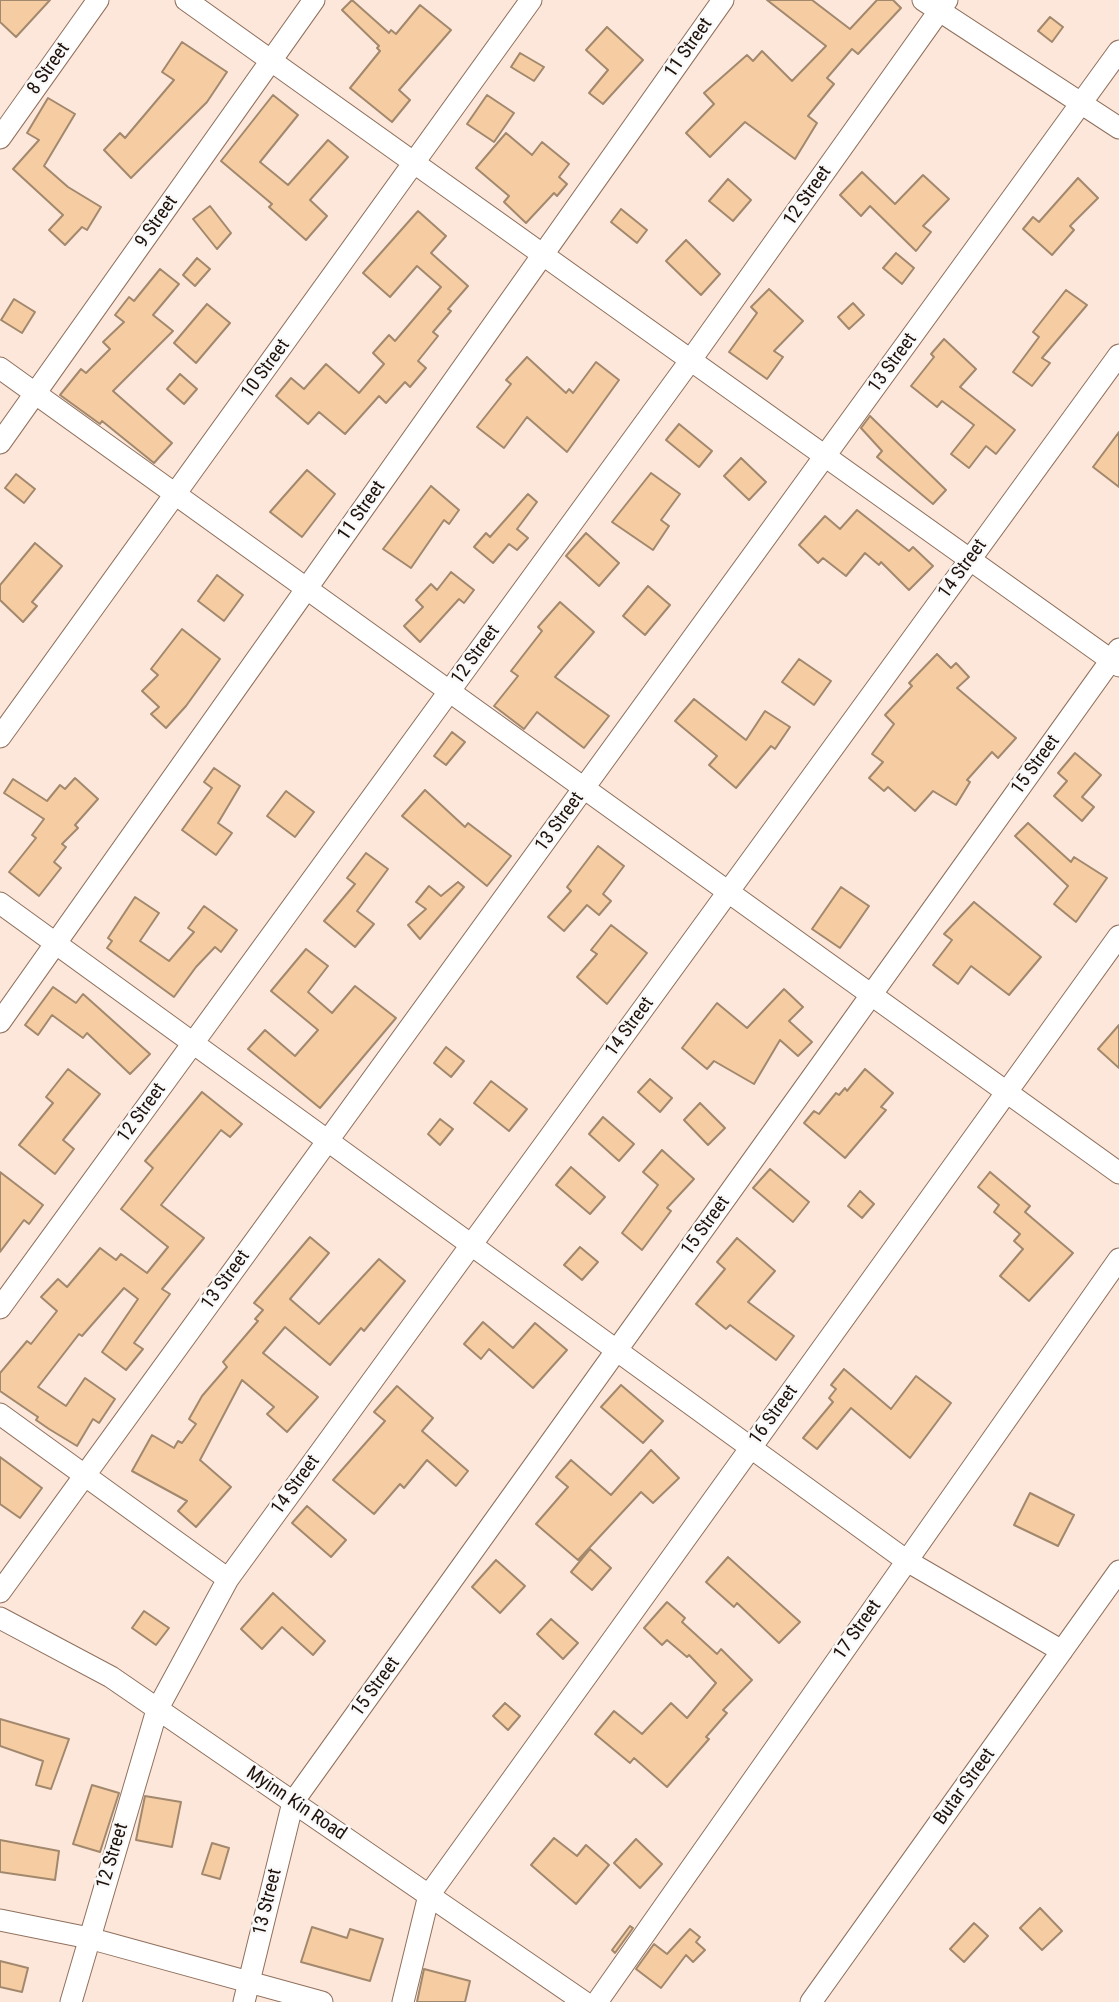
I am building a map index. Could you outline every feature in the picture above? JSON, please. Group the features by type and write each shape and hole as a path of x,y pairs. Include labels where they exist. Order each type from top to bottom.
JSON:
{"street":[{"name":"8 Street","path":"0,138 98,0"},
{"path":"186,0 970,560 1116,658"},
{"name":"9 Street","path":"0,443 314,0"},
{"name":"10 Street","path":"0,737 531,0"},
{"name":"11 Street","path":"0,1022 723,0"},
{"path":"936,4 1119,128"},
{"name":"12 Street","path":"0,1308 690,361 936,4"},
{"name":"13 Street","path":"0,1592 1119,51"},
{"name":"14 Street","path":"157,1710 228,1579 1119,355"},
{"path":"0,368 1119,1173"},
{"name":"15 Street","path":"293,1802 1116,658"},
{"path":"0,903 907,1561 1062,1651"},
{"name":"16 Street","path":"429,1895 1119,936"},
{"name":"17 Street","path":"597,2002 1119,1259"},
{"path":"0,1414 228,1579"},
{"name":"Butar Street","path":"811,2002 1119,1571"},
{"name":"Myinn Kin Road","path":"0,1618 111,1677 584,2002"},
{"name":"12 Street","path":"71,2002 157,1710"},
{"name":"13 Street","path":"246,1992 293,1802"},
{"path":"403,2002 429,1895"},
{"path":"0,1920 89,1938 246,1992 322,2002"}],"building":[{"path":"0,0 50,0 16,37 0,22"},
{"path":"352,0 389,33 391,30 396,34 420,5 451,30 399,90 410,100 392,122 350,88 380,51 377,48 379,46 342,10"},
{"path":"767,0 812,0 850,29 877,0 893,0 901,8 858,54 852,49 827,78 834,84 808,116 817,123 795,159 745,122 710,157 686,133 714,104 704,93 747,55 753,61 762,51 792,81 826,46"},
{"path":"1050,17 1063,27 1052,42 1038,31"},
{"path":"607,27 643,60 603,104 589,93 608,70 586,50"},
{"path":"182,42 227,72 207,102 131,178 104,150 120,133 125,138 174,80 162,72"},
{"path":"520,53 544,67 534,81 511,67"},
{"path":"273,95 298,115 260,162 288,185 328,140 348,157 310,200 327,216 306,240 269,207 272,204 221,161"},
{"path":"487,95 514,113 494,142 467,124"},
{"path":"48,98 75,114 44,166 68,187 101,207 87,230 82,227 65,245 49,230 63,215 13,169 39,140 27,133"},
{"path":"506,133 532,155 542,142 569,164 559,177 567,184 557,196 554,193 526,223 504,202 509,196 476,168"},
{"path":"862,172 895,204 923,175 949,199 923,226 931,232 916,251 870,206 861,216 840,195"},
{"path":"1078,178 1098,198 1070,226 1074,230 1052,255 1023,229 1033,217 1039,222"},
{"path":"728,179 751,200 733,221 709,201"},
{"path":"210,206 231,233 217,249 193,219"},
{"path":"621,209 647,230 637,243 611,222"},
{"path":"418,211 446,236 431,253 468,286 448,309 451,311 433,332 438,336 418,361 426,368 410,387 405,382 386,403 379,396 345,434 319,412 308,424 276,396 291,378 304,389 326,364 359,393 384,364 373,353 389,335 395,341 441,287 417,266 390,297 363,273"},
{"path":"686,240 720,274 701,295 666,261"},
{"path":"896,253 914,268 902,284 883,268"},
{"path":"197,258 210,269 195,286 183,275"},
{"path":"160,269 179,284 153,315 173,331 113,391 172,443 154,463 102,421 100,424 60,395 81,369 86,373 110,349 103,342 124,322 115,315 129,297 134,301"},
{"path":"769,289 803,321 774,351 783,357 767,379 729,352 757,313 751,307"},
{"path":"1066,290 1087,305 1042,358 1050,363 1032,386 1013,372 1039,337 1033,332"},
{"path":"14,299 35,312 22,333 1,320"},
{"path":"853,303 864,315 849,329 838,317"},
{"path":"207,304 230,323 196,363 174,343"},
{"path":"944,339 976,369 960,387 1015,430 996,454 986,446 969,468 951,454 974,425 942,401 937,407 911,386 934,357 931,354"},
{"path":"527,357 566,393 569,389 573,393 596,362 619,380 567,452 527,417 504,448 477,427 511,384 506,380"},
{"path":"180,374 197,389 184,404 167,389"},
{"path":"870,416 946,490 933,504 877,457 882,451 861,428"},
{"path":"679,424 712,451 699,467 666,440"},
{"path":"1119,432 1119,487 1093,467"},
{"path":"741,458 766,482 749,500 724,476"},
{"path":"307,470 335,494 302,537 270,512"},
{"path":"651,473 680,494 661,520 669,526 653,550 612,522"},
{"path":"16,474 35,489 24,503 5,488"},
{"path":"431,486 459,510 449,524 444,520 411,568 383,549"},
{"path":"528,494 537,502 517,529 528,538 517,550 509,544 493,563 474,547 486,533 490,537"},
{"path":"857,510 909,551 913,547 933,566 909,590 881,562 879,565 865,553 846,576 823,558 818,563 799,545 825,516 840,529"},
{"path":"586,533 619,563 599,586 566,556"},
{"path":"35,543 62,566 32,602 37,606 23,622 0,600 0,585"},
{"path":"451,572 474,590 464,603 459,599 420,642 404,626 423,607 416,600 431,584 437,590"},
{"path":"217,575 243,595 224,621 198,601"},
{"path":"648,586 670,605 645,635 623,616"},
{"path":"560,602 594,632 555,677 609,716 584,748 537,712 524,729 494,706 518,676 511,671 542,631 538,627"},
{"path":"182,629 220,659 186,706 166,728 151,714 159,707 142,691 158,675 151,669"},
{"path":"937,654 951,668 956,663 969,677 957,688 1016,738 998,758 992,752 967,780 970,782 956,805 933,791 915,811 888,787 884,791 869,778 883,762 872,754 894,724 885,715 912,686 909,683"},
{"path":"799,659 831,681 814,705 782,682"},
{"path":"694,699 746,740 765,711 790,727 775,749 771,746 736,788 709,765 717,756 675,721"},
{"path":"452,732 465,742 446,765 434,756"},
{"path":"1075,753 1101,775 1082,797 1094,807 1082,821 1054,796 1067,781 1058,773"},
{"path":"214,768 240,786 218,823 232,833 216,855 182,830 212,788 204,782"},
{"path":"75,778 98,799 75,825 78,828 62,844 66,847 54,862 61,868 39,896 9,872 36,838 32,835 44,819 4,793 13,779 47,801 60,785 65,789"},
{"path":"425,790 465,827 468,823 511,856 487,886 402,816"},
{"path":"286,791 314,812 295,837 267,816"},
{"path":"1028,823 1071,862 1074,857 1107,878 1076,922 1054,904 1068,886 1015,836"},
{"path":"598,846 624,866 603,894 611,901 599,915 587,905 564,931 548,917 571,891 567,887"},
{"path":"366,853 388,869 357,911 374,924 355,947 324,921 355,884 347,878"},
{"path":"458,882 464,887 420,939 408,925 426,909 416,902 429,886 441,896"},
{"path":"841,887 869,906 840,948 812,929"},
{"path":"135,897 159,913 140,941 169,961 194,932 188,928 204,906 237,930 221,952 215,947 196,967 174,997 107,948 112,941 108,938"},
{"path":"974,902 1041,957 1009,995 971,966 958,984 933,965 952,940 944,934"},
{"path":"611,925 647,953 607,1004 577,977 597,954 591,950"},
{"path":"306,949 328,966 308,992 332,1013 355,986 396,1018 320,1108 248,1049 265,1030 295,1056 318,1030 271,991"},
{"path":"53,987 76,1003 83,994 150,1054 130,1074 87,1033 83,1038 52,1015 38,1035 25,1025"},
{"path":"784,989 803,1007 789,1021 812,1042 798,1056 780,1040 754,1084 714,1061 707,1069 682,1048 717,1003 747,1028"},
{"path":"1119,1025 1119,1068 1098,1049"},
{"path":"446,1047 464,1061 451,1077 434,1063"},
{"path":"68,1069 100,1094 63,1140 74,1149 55,1174 19,1145 53,1103 46,1097"},
{"path":"865,1069 893,1093 881,1107 886,1110 845,1158 804,1123 814,1111 819,1114 836,1093 839,1095 845,1088 847,1091"},
{"path":"650,1079 672,1098 660,1112 638,1092"},
{"path":"491,1081 527,1109 509,1131 474,1103"},
{"path":"202,1092 242,1124 230,1137 221,1130 161,1205 204,1238 162,1289 170,1294 134,1343 143,1349 126,1370 102,1352 138,1299 124,1288 82,1336 79,1334 38,1387 66,1406 85,1378 115,1399 99,1423 93,1419 77,1446 36,1420 38,1417 0,1391 0,1373 27,1341 31,1344 57,1311 41,1297 58,1279 67,1287 100,1248 116,1260 121,1254 147,1273 168,1247 121,1209 153,1168 145,1161"},
{"path":"700,1103 725,1128 708,1145 684,1120"},
{"path":"603,1117 634,1144 619,1161 589,1134"},
{"path":"440,1119 453,1129 440,1145 428,1134"},
{"path":"662,1150 694,1179 667,1208 671,1211 642,1250 622,1233 658,1185 643,1172"},
{"path":"571,1167 605,1197 590,1214 556,1185"},
{"path":"770,1169 809,1202 793,1222 753,1188"},
{"path":"0,1172 43,1205 29,1224 24,1220 0,1252"},
{"path":"990,1172 1030,1206 1025,1212 1073,1253 1029,1301 1000,1276 1023,1249 1014,1241 1020,1234 994,1212 999,1205 978,1187"},
{"path":"860,1191 874,1204 862,1218 848,1206"},
{"path":"310,1237 329,1253 290,1299 319,1324 379,1259 405,1281 364,1331 361,1328 330,1365 285,1327 263,1353 318,1397 287,1432 267,1414 274,1407 242,1380 200,1460 231,1487 196,1527 178,1511 187,1501 132,1471 152,1435 174,1448 178,1441 182,1443 196,1424 189,1419 202,1396 227,1367 223,1362 258,1321 255,1319 263,1310 254,1303"},
{"path":"737,1238 775,1271 748,1302 794,1336 776,1360 730,1325 726,1329 696,1304 725,1269 717,1262"},
{"path":"580,1247 598,1262 582,1280 564,1265"},
{"path":"483,1322 513,1348 535,1323 567,1350 533,1388 489,1349 481,1359 464,1344"},
{"path":"844,1369 891,1409 916,1376 951,1403 910,1458 851,1408 817,1449 803,1438 833,1402 829,1398 836,1389 831,1385"},
{"path":"621,1385 663,1421 643,1443 601,1407"},
{"path":"397,1386 433,1418 422,1431 468,1471 456,1486 427,1460 404,1488 400,1484 374,1514 333,1480 385,1421 374,1412"},
{"path":"651,1450 679,1478 653,1503 641,1492 578,1560 536,1524 568,1487 556,1477 571,1460 611,1495"},
{"path":"0,1457 42,1488 20,1518 0,1504"},
{"path":"1030,1493 1074,1515 1058,1546 1014,1525"},
{"path":"307,1506 346,1540 331,1557 292,1523"},
{"path":"590,1549 611,1568 592,1590 571,1572"},
{"path":"728,1557 800,1622 779,1643 737,1603 734,1607 706,1582"},
{"path":"496,1560 525,1586 500,1613 472,1587"},
{"path":"273,1593 325,1641 313,1655 282,1627 262,1649 241,1629"},
{"path":"667,1602 685,1618 682,1622 717,1654 721,1649 752,1680 723,1710 727,1713 706,1737 709,1739 667,1787 634,1758 630,1763 595,1734 614,1711 642,1734 671,1703 687,1718 716,1683 689,1655 687,1657 667,1640 662,1645 644,1628"},
{"path":"144,1611 169,1628 156,1645 132,1628"},
{"path":"551,1619 578,1643 563,1659 537,1634"},
{"path":"505,1703 520,1716 508,1730 493,1716"},
{"path":"0,1719 69,1739 51,1789 36,1785 43,1761 0,1746"},
{"path":"92,1785 119,1793 100,1852 73,1844"},
{"path":"145,1796 181,1802 172,1847 136,1840"},
{"path":"554,1838 577,1856 586,1845 609,1865 576,1904 531,1865"},
{"path":"636,1839 662,1864 640,1888 614,1863"},
{"path":"0,1840 59,1851 55,1880 0,1872"},
{"path":"212,1843 229,1848 220,1879 202,1874"},
{"path":"1040,1908 1062,1931 1042,1950 1020,1928"},
{"path":"974,1923 988,1936 964,1962 950,1949"},
{"path":"630,1926 633,1928 615,1953 612,1950"},
{"path":"312,1927 347,1938 350,1929 383,1939 370,1981 301,1962"},
{"path":"690,1929 700,1937 696,1942 705,1950 693,1962 686,1955 661,1988 636,1969 654,1944 667,1954"},
{"path":"0,1961 28,1968 22,1992 0,1987"},
{"path":"424,1969 470,1981 465,2002 417,2002"}]}
